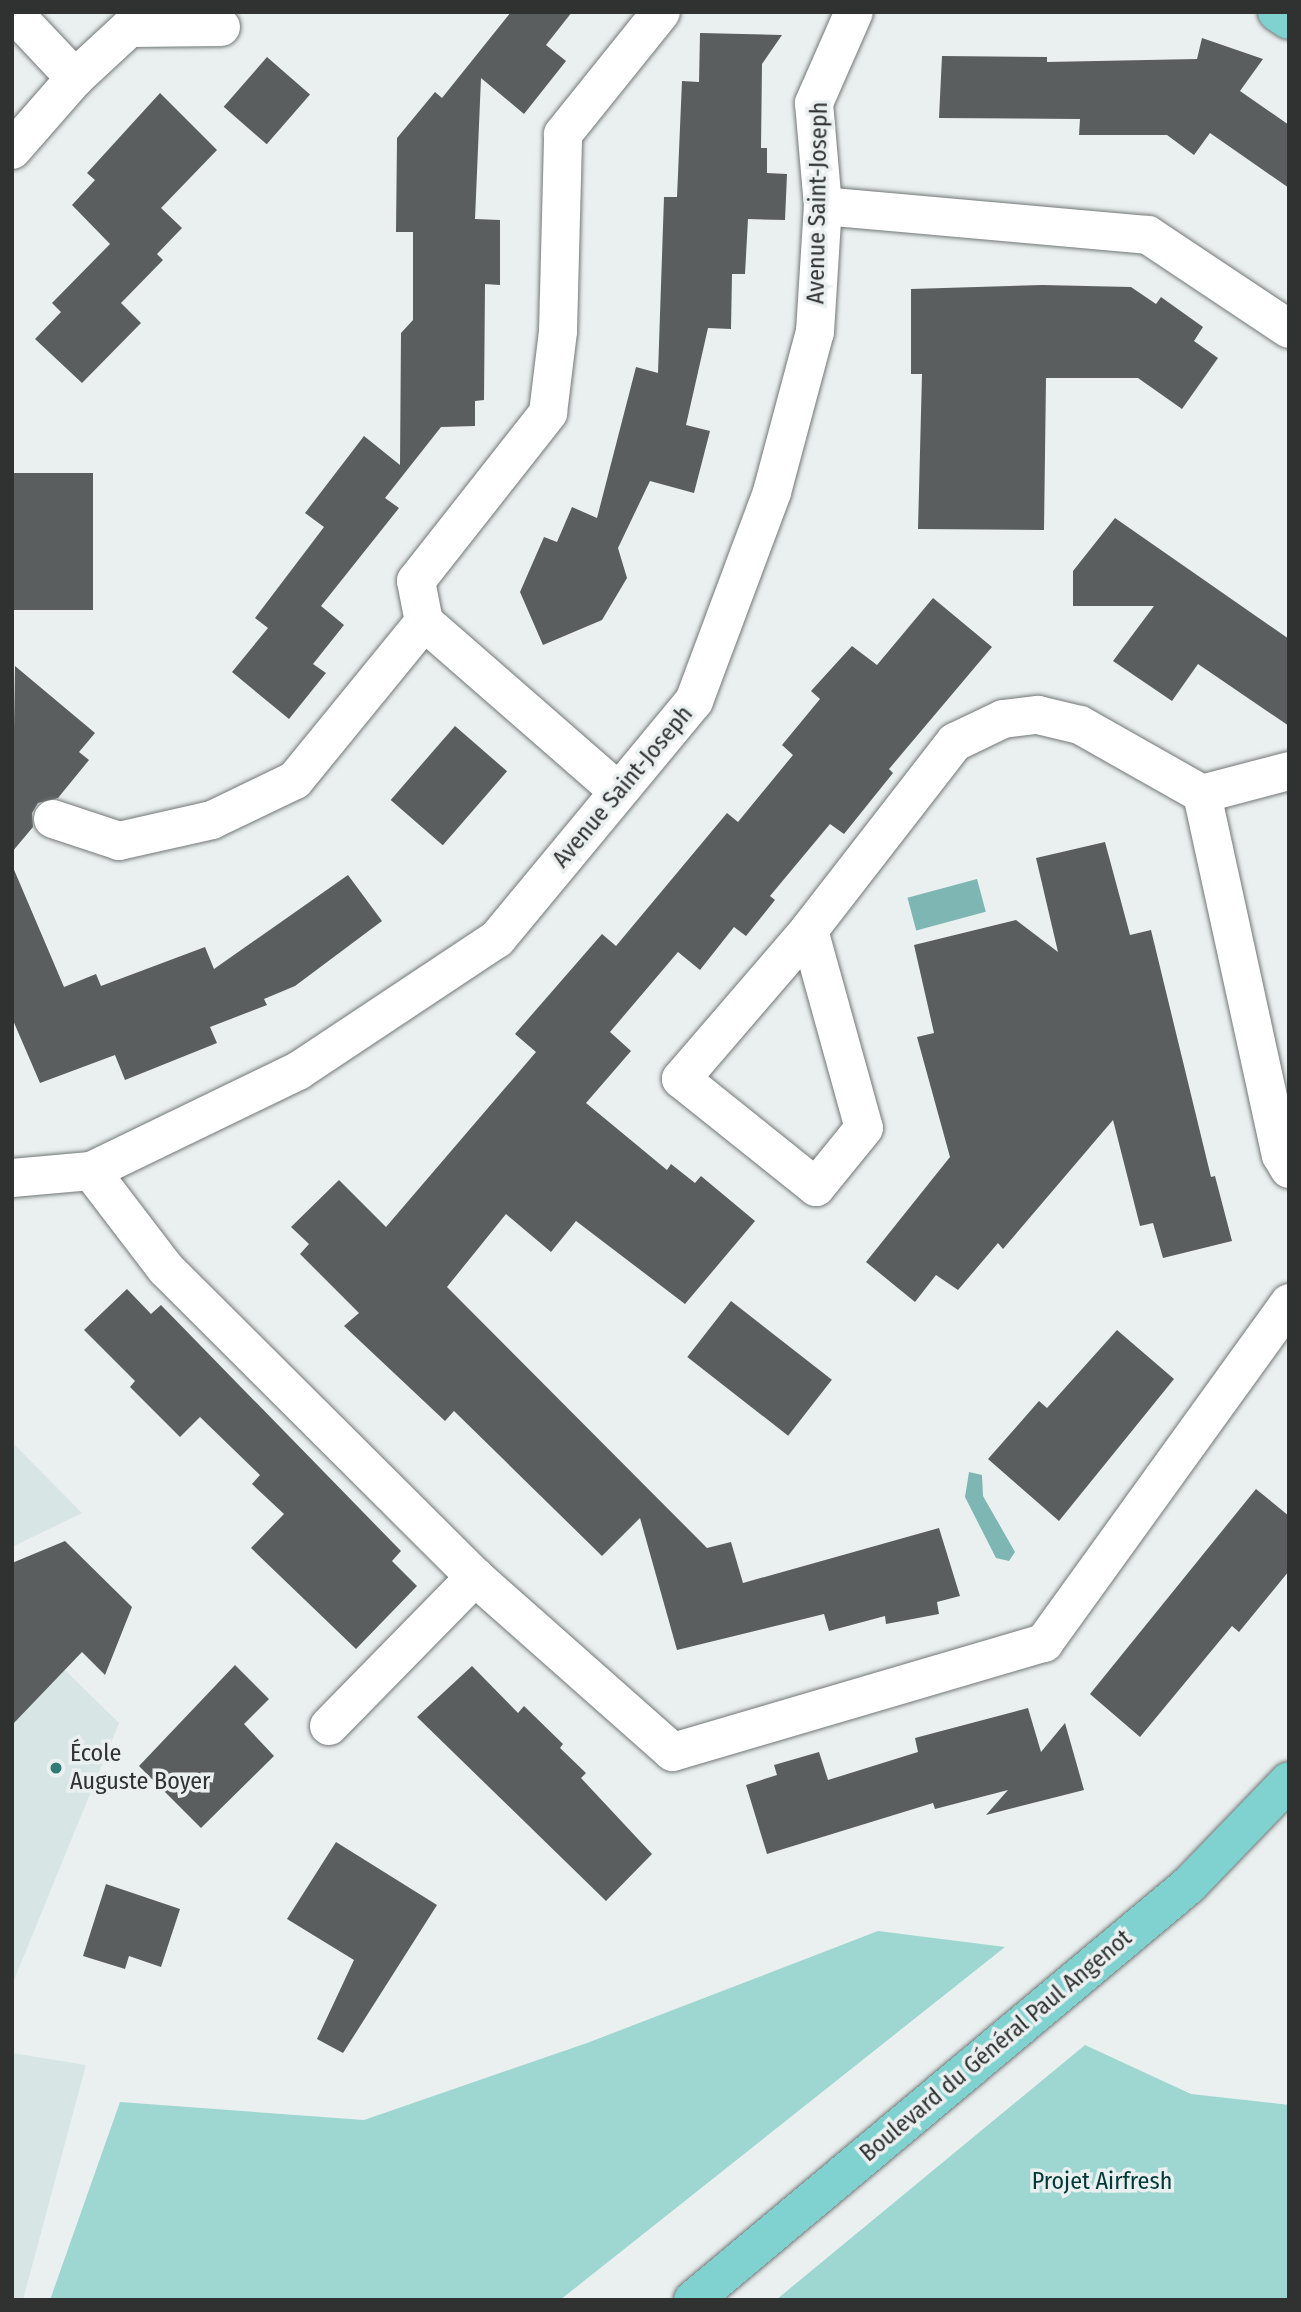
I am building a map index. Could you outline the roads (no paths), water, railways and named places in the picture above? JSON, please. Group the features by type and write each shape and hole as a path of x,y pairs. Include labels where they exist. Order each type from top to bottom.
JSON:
{"main road":[{"path":"1277,12 1289,20"},
{"name":"Boulevard du Général Paul Angenot","path":"693,2300 1188,1885 1289,1781"}],"street":[{"path":"618,791 424,622 416,581 548,413 558,331 563,134 661,12"},
{"name":"Avenue Saint-Joseph","path":"12,1178 91,1171 298,1071 497,939 694,701 772,492 815,332 823,206 814,103 854,12"},
{"path":"25,25 75,78"},
{"path":"12,150 75,78 129,28 221,27"},
{"path":"823,206 1148,235 1289,329"},
{"path":"53,819 119,841 212,820 295,780 424,622"},
{"path":"809,930 864,1128 816,1187 681,1079 809,930 956,742 1003,719 1038,715 1080,725 1202,794 1289,771"},
{"path":"1202,794 1281,1155 1289,1169"},
{"path":"91,1171 166,1269 475,1577 674,1752 1044,1643 1289,1303"},
{"path":"329,1726 475,1577"}],"place":[{"name":"École Auguste Boyer","path":"56,1768"}],"park label":[{"name":"Projet Airfresh","path":"1102,2182"}]}
